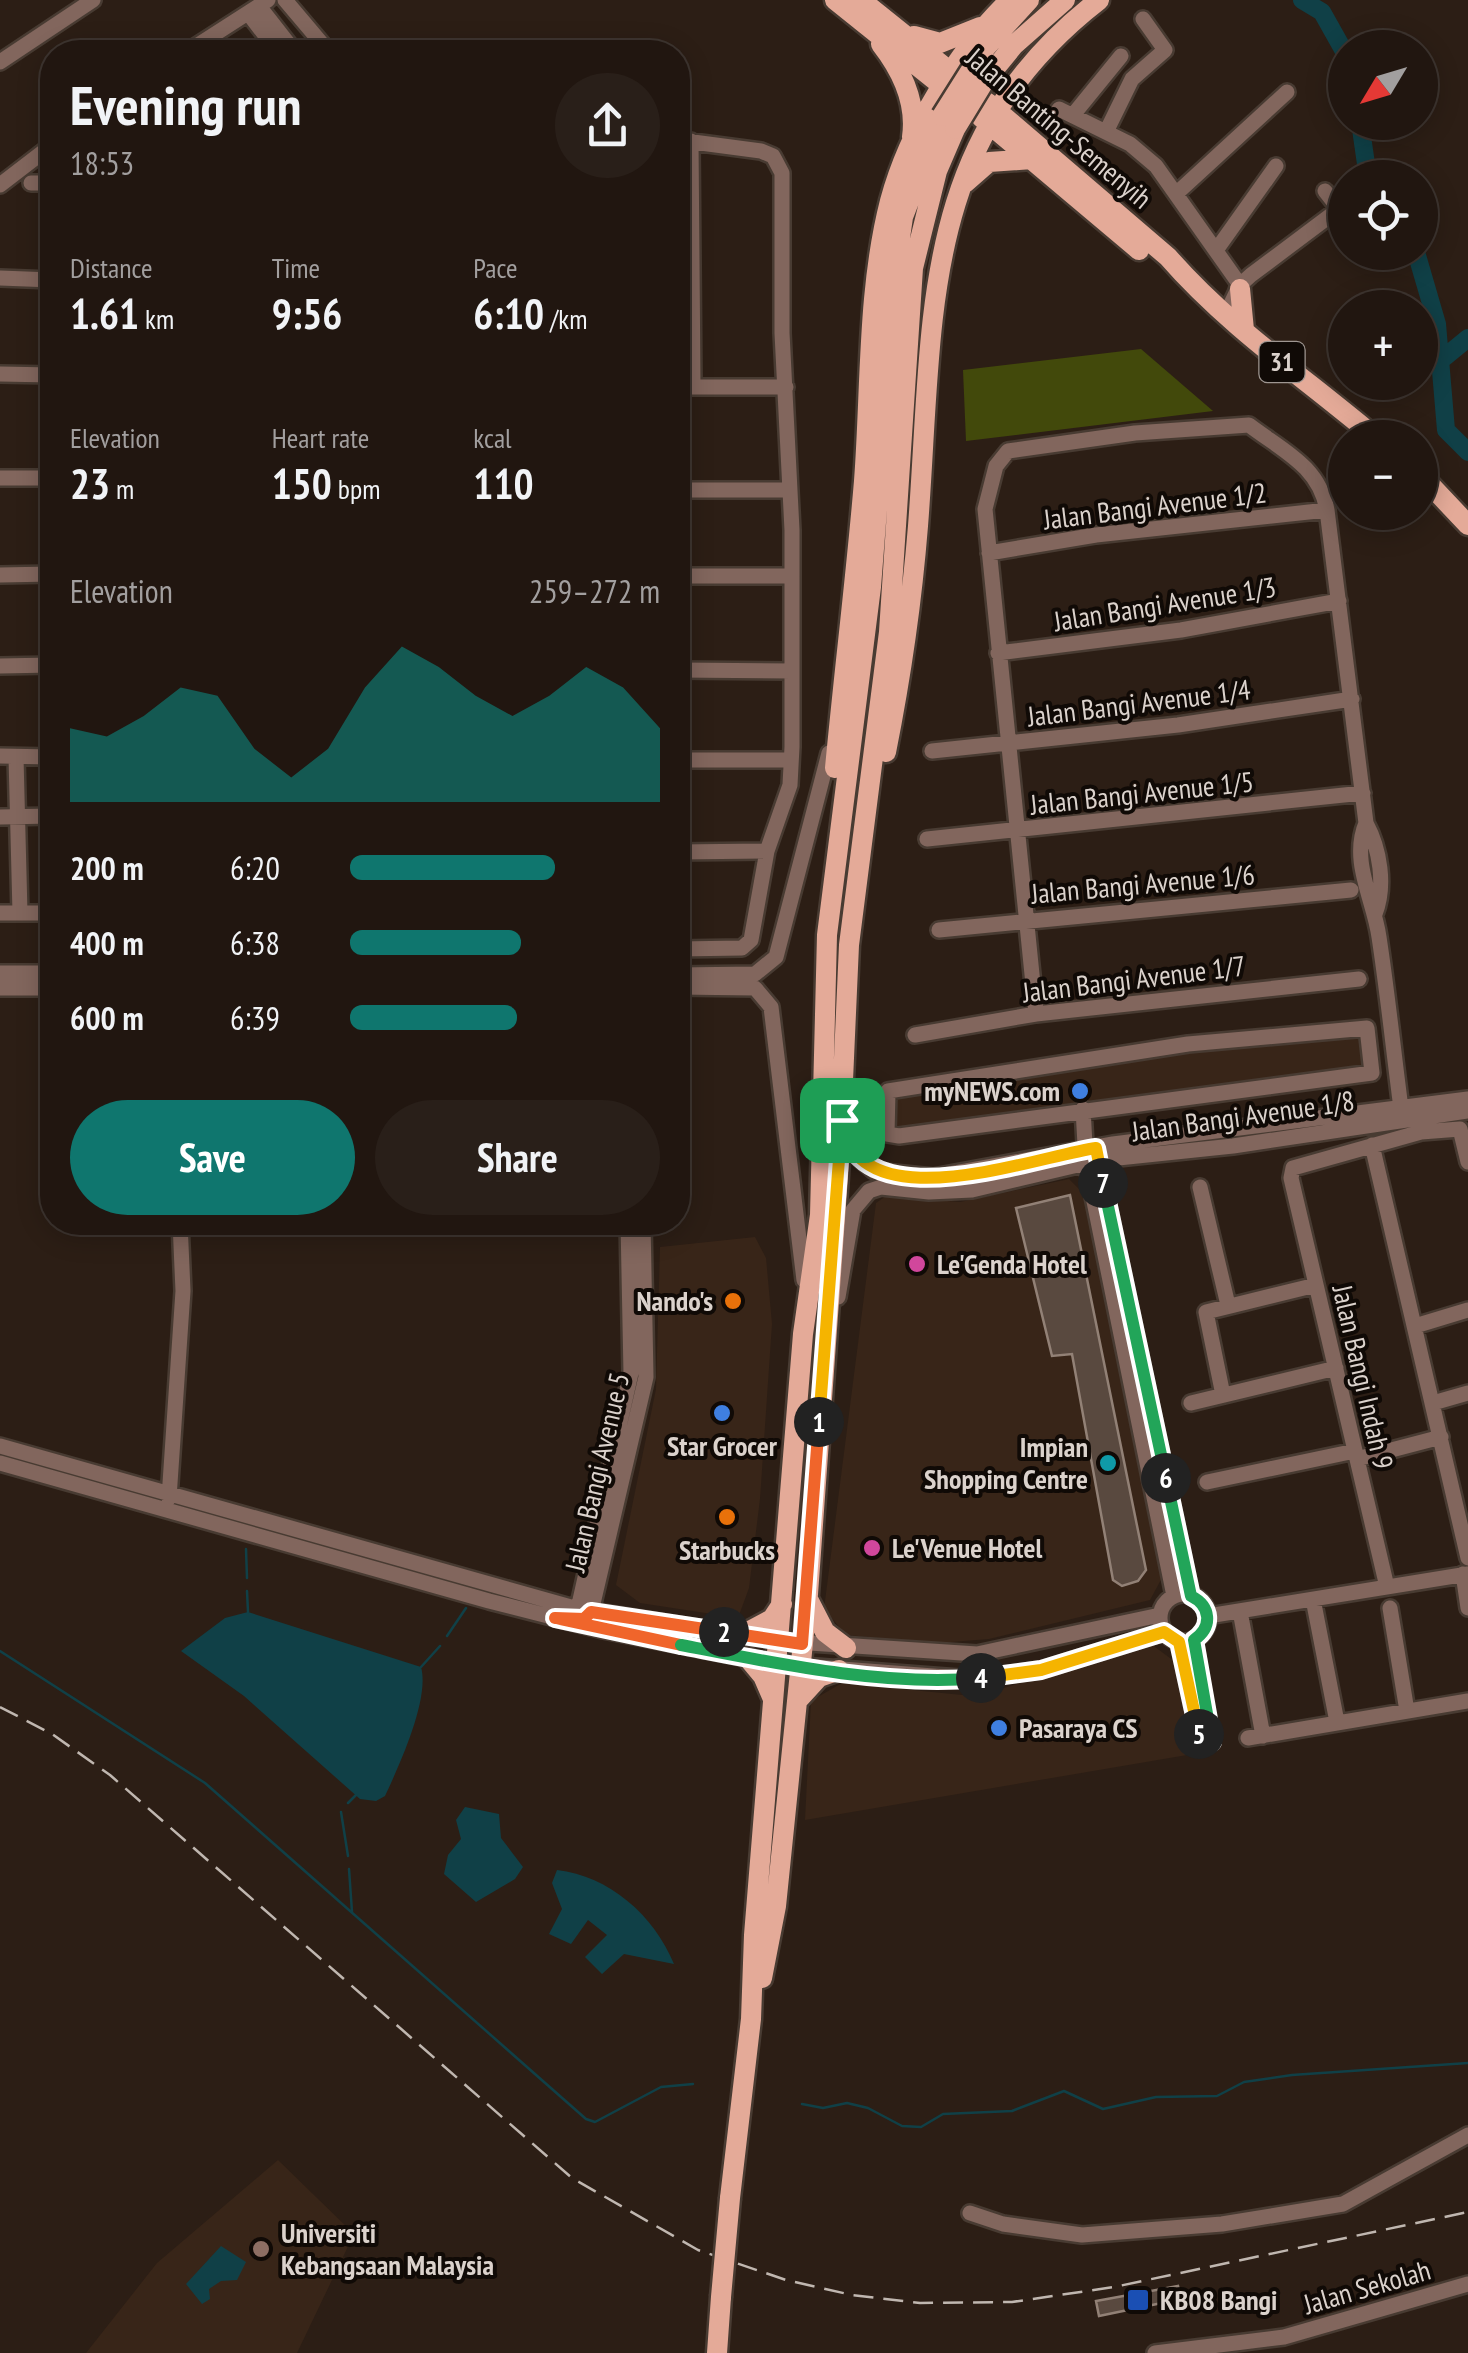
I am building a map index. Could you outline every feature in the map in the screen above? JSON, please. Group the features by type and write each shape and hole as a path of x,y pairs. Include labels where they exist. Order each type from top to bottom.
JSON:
{"main road":[{"name":"31","path":"834,0 886,21"},
{"path":"886,21 918,38 940,43 964,37 1010,0"},
{"path":"909,154 986,47 1038,6 1065,0"},
{"path":"849,945 902,667 941,248 957,192 993,117 1064,27 1099,0"},
{"name":"31","path":"858,9 963,78"},
{"path":"752,2019 754,1935 803,1334 820,1215 827,935 842,691 878,285 890,202 909,154 914,118 907,89 858,9"},
{"path":"717,2353 730,2198 752,2019 776,1906 808,1594 842,1120 849,945 890,632 913,268 949,122 963,78 992,17"},
{"name":"Jalan Banting-Semenyih","path":"886,21 963,78 993,117 1168,257 1244,330 1354,420"},
{"path":"957,192 989,162 1032,149 1019,104 1022,77"},
{"path":"827,935 871,586 898,249 917,174 949,122"},
{"path":"1220,308 1240,285"},
{"path":"1240,285 1244,330"},
{"path":"1438,493 1468,525"},
{"path":"808,1594 816,1620 846,1648"},
{"path":"742,1634 772,1619 784,1596"},
{"path":"748,1658 764,1676 774,1706"},
{"path":"796,1701 820,1677 839,1670"}],"street":[{"path":"0,62 93,0"},
{"path":"285,0 318,40"},
{"path":"206,40 258,6"},
{"path":"258,6 273,40"},
{"path":"258,6 285,40"},
{"path":"1106,130 1132,79 1165,50 1143,18"},
{"path":"1121,56 1066,112 1106,130 1144,154 1178,192 1240,285 1328,225"},
{"path":"1178,192 1287,92"},
{"path":"690,141 760,151 778,164 792,576 790,785 767,851 751,940 742,948 690,950"},
{"path":"0,186 40,154"},
{"path":"1216,249 1276,166"},
{"path":"31,183 40,183"},
{"path":"1325,191 1328,195"},
{"path":"0,278 40,280"},
{"path":"0,374 40,375"},
{"path":"690,387 786,387"},
{"path":"1036,1014 985,509 996,466 1008,451 1135,433 1249,425 1315,474 1327,510 1366,823 1361,835 1363,872 1376,914 1402,1114"},
{"path":"0,478 40,478"},
{"path":"690,490 790,490"},
{"name":"Jalan Bangi Avenue 1/2","path":"989,553 1096,535 1327,510"},
{"path":"0,575 40,574"},
{"path":"690,576 792,576"},
{"name":"Jalan Bangi Avenue 1/3","path":"998,653 1181,630 1339,601"},
{"path":"0,666 40,665"},
{"path":"690,670 792,671"},
{"path":"690,974 756,974 776,957 842,691"},
{"name":"Jalan Bangi Avenue 1/4","path":"932,751 1352,699"},
{"path":"20,913 18,816 8,757 40,757"},
{"path":"690,760 791,760"},
{"name":"Jalan Bangi Avenue 1/5","path":"926,840 1363,794"},
{"path":"0,816 40,816"},
{"path":"690,852 767,851"},
{"name":"Jalan Bangi Avenue 1/6","path":"940,930 1351,890"},
{"path":"0,914 40,913"},
{"path":"0,973 40,972"},
{"name":"Jalan Bangi Avenue 1/7","path":"915,1035 1036,1014 1359,979"},
{"path":"690,987 754,988 771,1007 783,1135 802,1238 803,1334"},
{"path":"0,988 40,988"},
{"name":"Jalan Bangi Avenue 1/8","path":"1367,1028 1372,1072 1082,1109 898,1136 888,1134 888,1090 1188,1044 1367,1028"},
{"name":"Jalan Bangi Avenue 1/8","path":"1402,1114 1468,1099"},
{"path":"1082,1109 1191,1596"},
{"name":"Jalan Bangi Avenue 1/8","path":"842,1120 847,1143 862,1162 874,1171 910,1178 1402,1114 1468,1111"},
{"path":"1468,1162 1460,1129 1420,1132 1372,1145 1433,1402 1466,1569 1468,1608"},
{"name":"Jalan Bangi Indah 9","path":"1372,1145 1302,1162 1293,1168 1291,1178 1387,1586"},
{"path":"0,1463 461,1593 780,1642 978,1654 1160,1615 1174,1596 1091,1152"},
{"name":"Jalan Bangi Avenue 1/8","path":"825,1320 838,1296 853,1210 869,1191 894,1187 929,1192 972,1190 1091,1152"},
{"path":"1200,1187 1228,1305"},
{"path":"166,1511 182,1291 180,1235"},
{"name":"Jalan Bangi Avenue 5","path":"584,1613 631,1373 628,1235"},
{"name":"Jalan Bangi Avenue 5","path":"589,1589 646,1378 643,1235"},
{"path":"1223,1395 1204,1319 1211,1309 1316,1285"},
{"path":"1415,1326 1468,1310"},
{"path":"1190,1403 1336,1368"},
{"path":"1433,1402 1468,1394"},
{"path":"1207,1482 1440,1437"},
{"path":"0,1446 466,1575 603,1630 777,1664 935,1679 1006,1676 1078,1660 1164,1632 1187,1641"},
{"path":"1208,1616 1466,1569"},
{"path":"461,1593 466,1575"},
{"path":"557,1610 589,1589 616,1616"},
{"path":"1174,1596 1191,1596 1203,1604 1208,1616 1205,1630 1187,1641"},
{"path":"1313,1598 1337,1722"},
{"path":"1390,1608 1408,1712"},
{"path":"1240,1611 1256,1737 1468,1701"},
{"path":"584,1613 603,1630"},
{"path":"1160,1615 1164,1632"},
{"path":"1187,1641 1212,1742 1208,1751"},
{"path":"970,2212 1002,2224 1082,2234 1222,2224 1343,2204 1468,2135"},
{"name":"Jalan Sekolah","path":"1158,2352 1191,2345 1284,2345 1468,2284"}],"shaded area":[{"path":"1364,1032 1368,1069 899,1132 891,1129 891,1094 1086,1061"},
{"path":"1069,1179 1083,1193 1163,1576 1150,1600 989,1639 939,1643 846,1635 824,1609 876,1203 886,1196 960,1202"},
{"path":"755,1237 766,1258 772,1324 760,1499 749,1588 738,1618 640,1603 616,1585 656,1389 660,1247"},
{"name":"Pasaraya CS","path":"1151,1644 1178,1664 1193,1754 805,1820 811,1701 842,1683 962,1695 997,1690"},
{"name":"Universiti Kebangsaan Malaysia","path":"278,2160 354,2234 297,2353 86,2353 157,2263"}],"green space":[{"path":"1141,349 1213,411 966,441 963,370"}],"water":[{"path":"248,1612 421,1667 423,1680 417,1714 385,1796 376,1801 360,1799 244,1696 181,1651 225,1618"},
{"path":"465,1807 499,1814 501,1838 523,1867 515,1879 476,1902 444,1874 448,1855 461,1839 456,1820"},
{"path":"557,1870 594,1880 628,1901 655,1929 674,1964 624,1954 602,1974 585,1957 607,1935 588,1920 571,1944 549,1934 562,1909 552,1883"},
{"path":"221,2246 246,2262 237,2280 221,2281 209,2289 210,2299 202,2304 186,2284"}],"building":[{"name":"Impian Shopping Centre","path":"1070,1195 1146,1570 1138,1581 1122,1586 1113,1580 1072,1354 1052,1356 1016,1208"},
{"name":"KB08 Bangi","path":"1178,2286 1181,2299 1099,2316 1096,2301"}],"waterway":[{"path":"1302,0 1322,12 1332,30"},
{"path":"1363,140 1365,160"},
{"path":"1421,270 1437,324 1446,430 1468,452"},
{"path":"1440,361 1468,338"},
{"path":"246,1549 247,1578"},
{"path":"247,1591 248,1612"},
{"path":"447,1636 466,1608"},
{"path":"421,1667 440,1646"},
{"path":"0,1651 205,1783 586,2119 595,2122 661,2087 693,2084"},
{"path":"348,1803 356,1795"},
{"path":"341,1812 348,1856"},
{"path":"349,1869 352,1912"},
{"path":"802,2104 823,2108 847,2103 868,2108 902,2126 921,2127 943,2114 1012,2111 1064,2091 1103,2109 1156,2097 1217,2096 1244,2082 1292,2075 1468,2063"}],"railway":[{"path":"0,1707 52,1734 110,1775 572,2178 698,2250 786,2280 852,2295 920,2303 1012,2302 1114,2287 1468,2212"}],"place":[{"name":"myNEWS.com","path":"1080,1091"},
{"name":"Le'Genda Hotel","path":"917,1264"},
{"name":"Nando's","path":"733,1301"},
{"name":"Star Grocer","path":"722,1413"},
{"name":"Impian Shopping Centre","path":"1108,1463"},
{"name":"Starbucks","path":"727,1517"},
{"name":"Le'Venue Hotel","path":"872,1548"},
{"name":"Pasaraya CS","path":"999,1728"},
{"name":"Universiti Kebangsaan Malaysia","path":"261,2249"},
{"name":"KB08 Bangi","path":"1138,2300"}],"route":[{"path":"842,1120 843,1133 853,1154 874,1171 888,1176 933,1178 1096,1148 1191,1596 1203,1604 1208,1616 1205,1630 1194,1640 1212,1742 1201,1745 1179,1642 1164,1632 1041,1670 972,1679 935,1679 777,1664 555,1618 584,1619 591,1612 802,1644 842,1120"}]}
